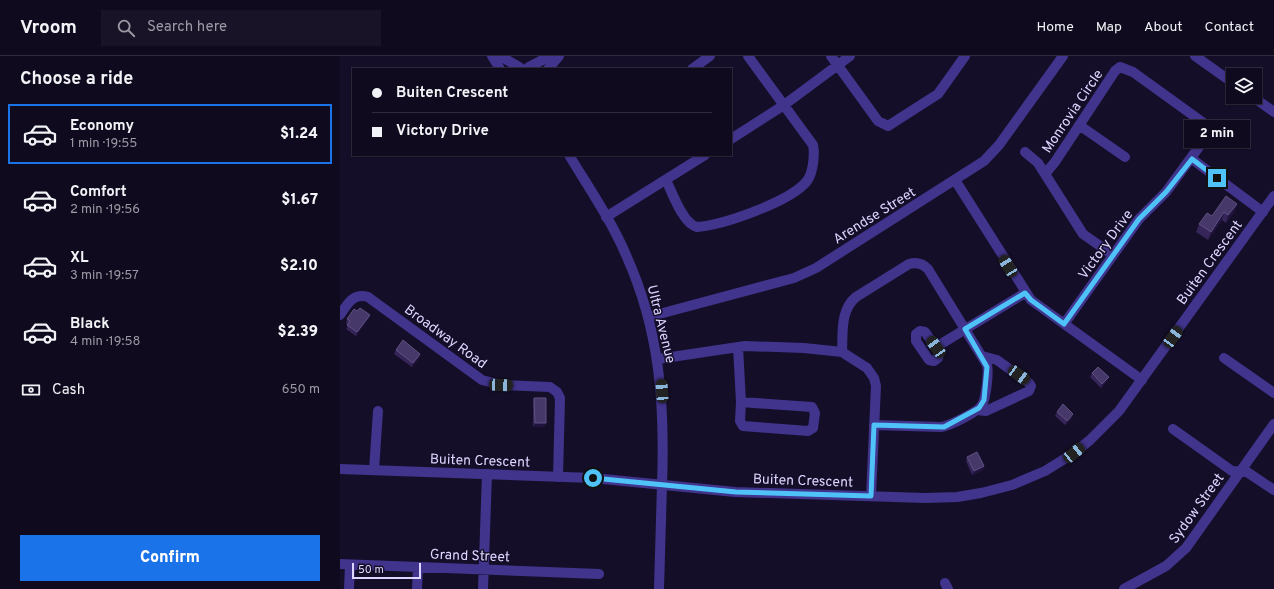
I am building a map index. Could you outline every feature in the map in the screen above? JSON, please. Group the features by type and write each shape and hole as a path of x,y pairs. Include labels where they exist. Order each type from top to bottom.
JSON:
{"street":[{"path":"492,56 499,68"},
{"path":"500,56 526,68 550,56"},
{"path":"549,68 558,56"},
{"path":"693,68 710,56"},
{"path":"666,180 687,221 692,226 697,228 758,211 779,201 808,180 811,173 814,150 812,143 748,56"},
{"path":"831,56 878,121 888,126 938,94 965,56"},
{"path":"732,138 784,105 850,56"},
{"name":"Arendse Street","path":"648,317 794,278 806,273 955,180 984,161 994,151 1063,56"},
{"path":"1195,56 1226,78"},
{"name":"Monrovia Circle","path":"1045,174 1115,71 1120,67 1126,68 1212,129 1192,159"},
{"path":"1262,103 1274,112"},
{"path":"1079,125 1125,157"},
{"name":"Monrovia Circle","path":"1025,152 1038,163 1083,234 1113,255"},
{"name":"Ultra Avenue","path":"569,156 606,217 631,266 648,317 658,359 663,425 659,589"},
{"path":"606,217 703,156"},
{"path":"1192,159 1263,212"},
{"name":"Victory Drive","path":"1064,324 1139,219 1166,192 1192,159"},
{"path":"955,180 1025,293 1031,300 1142,380"},
{"name":"Buiten Crescent","path":"340,469 558,477 736,492 871,496 957,497 981,493 1019,482 1044,471 1074,453 1090,440 1119,411 1274,196"},
{"path":"842,352 844,314 848,304 856,297 912,263 922,264 928,269 982,356 988,370 983,403 977,410 944,427 874,425"},
{"path":"936,347 1025,293"},
{"name":"Broadway Road","path":"340,315 354,298 361,296 368,298 482,380 501,385 550,387 555,390 560,398 558,477"},
{"path":"738,347 741,402 740,421 743,426 808,431 813,428 815,413 812,407 741,402"},
{"path":"658,359 738,347 804,348 842,352 867,368 874,378 876,386 871,496"},
{"path":"977,410 986,411 1029,391 1031,386 997,360 982,356"},
{"path":"1224,358 1274,393"},
{"path":"374,470 378,411"},
{"name":"Sydow Street","path":"1124,589 1166,566 1178,556 1274,424"},
{"path":"1173,429 1232,471 1247,472 1274,490"},
{"path":"483,589 487,474"},
{"path":"345,565 349,589"},
{"name":"Grand Street","path":"345,565 599,574"},
{"path":"417,589 418,567"}],"building":[{"path":"1226,196 1237,204 1228,215 1224,212 1211,232 1199,224 1207,213 1212,216"},
{"path":"360,308 370,315 357,332 347,325 350,321 347,319 354,309 357,311"},
{"path":"403,340 420,354 413,363 396,350"},
{"path":"1098,367 1109,377 1102,384 1092,373"},
{"path":"534,398 546,398 546,423 535,423"},
{"path":"1063,404 1073,414 1067,421 1057,412"},
{"path":"977,452 984,466 974,471 967,457"}],"route":[{"path":"593,478 736,492 871,496 874,425 944,427 977,410 982,405 988,370 986,362 965,329 1025,293 1031,300 1064,324 1139,219 1150,206 1166,192 1192,159 1217,178"}]}
